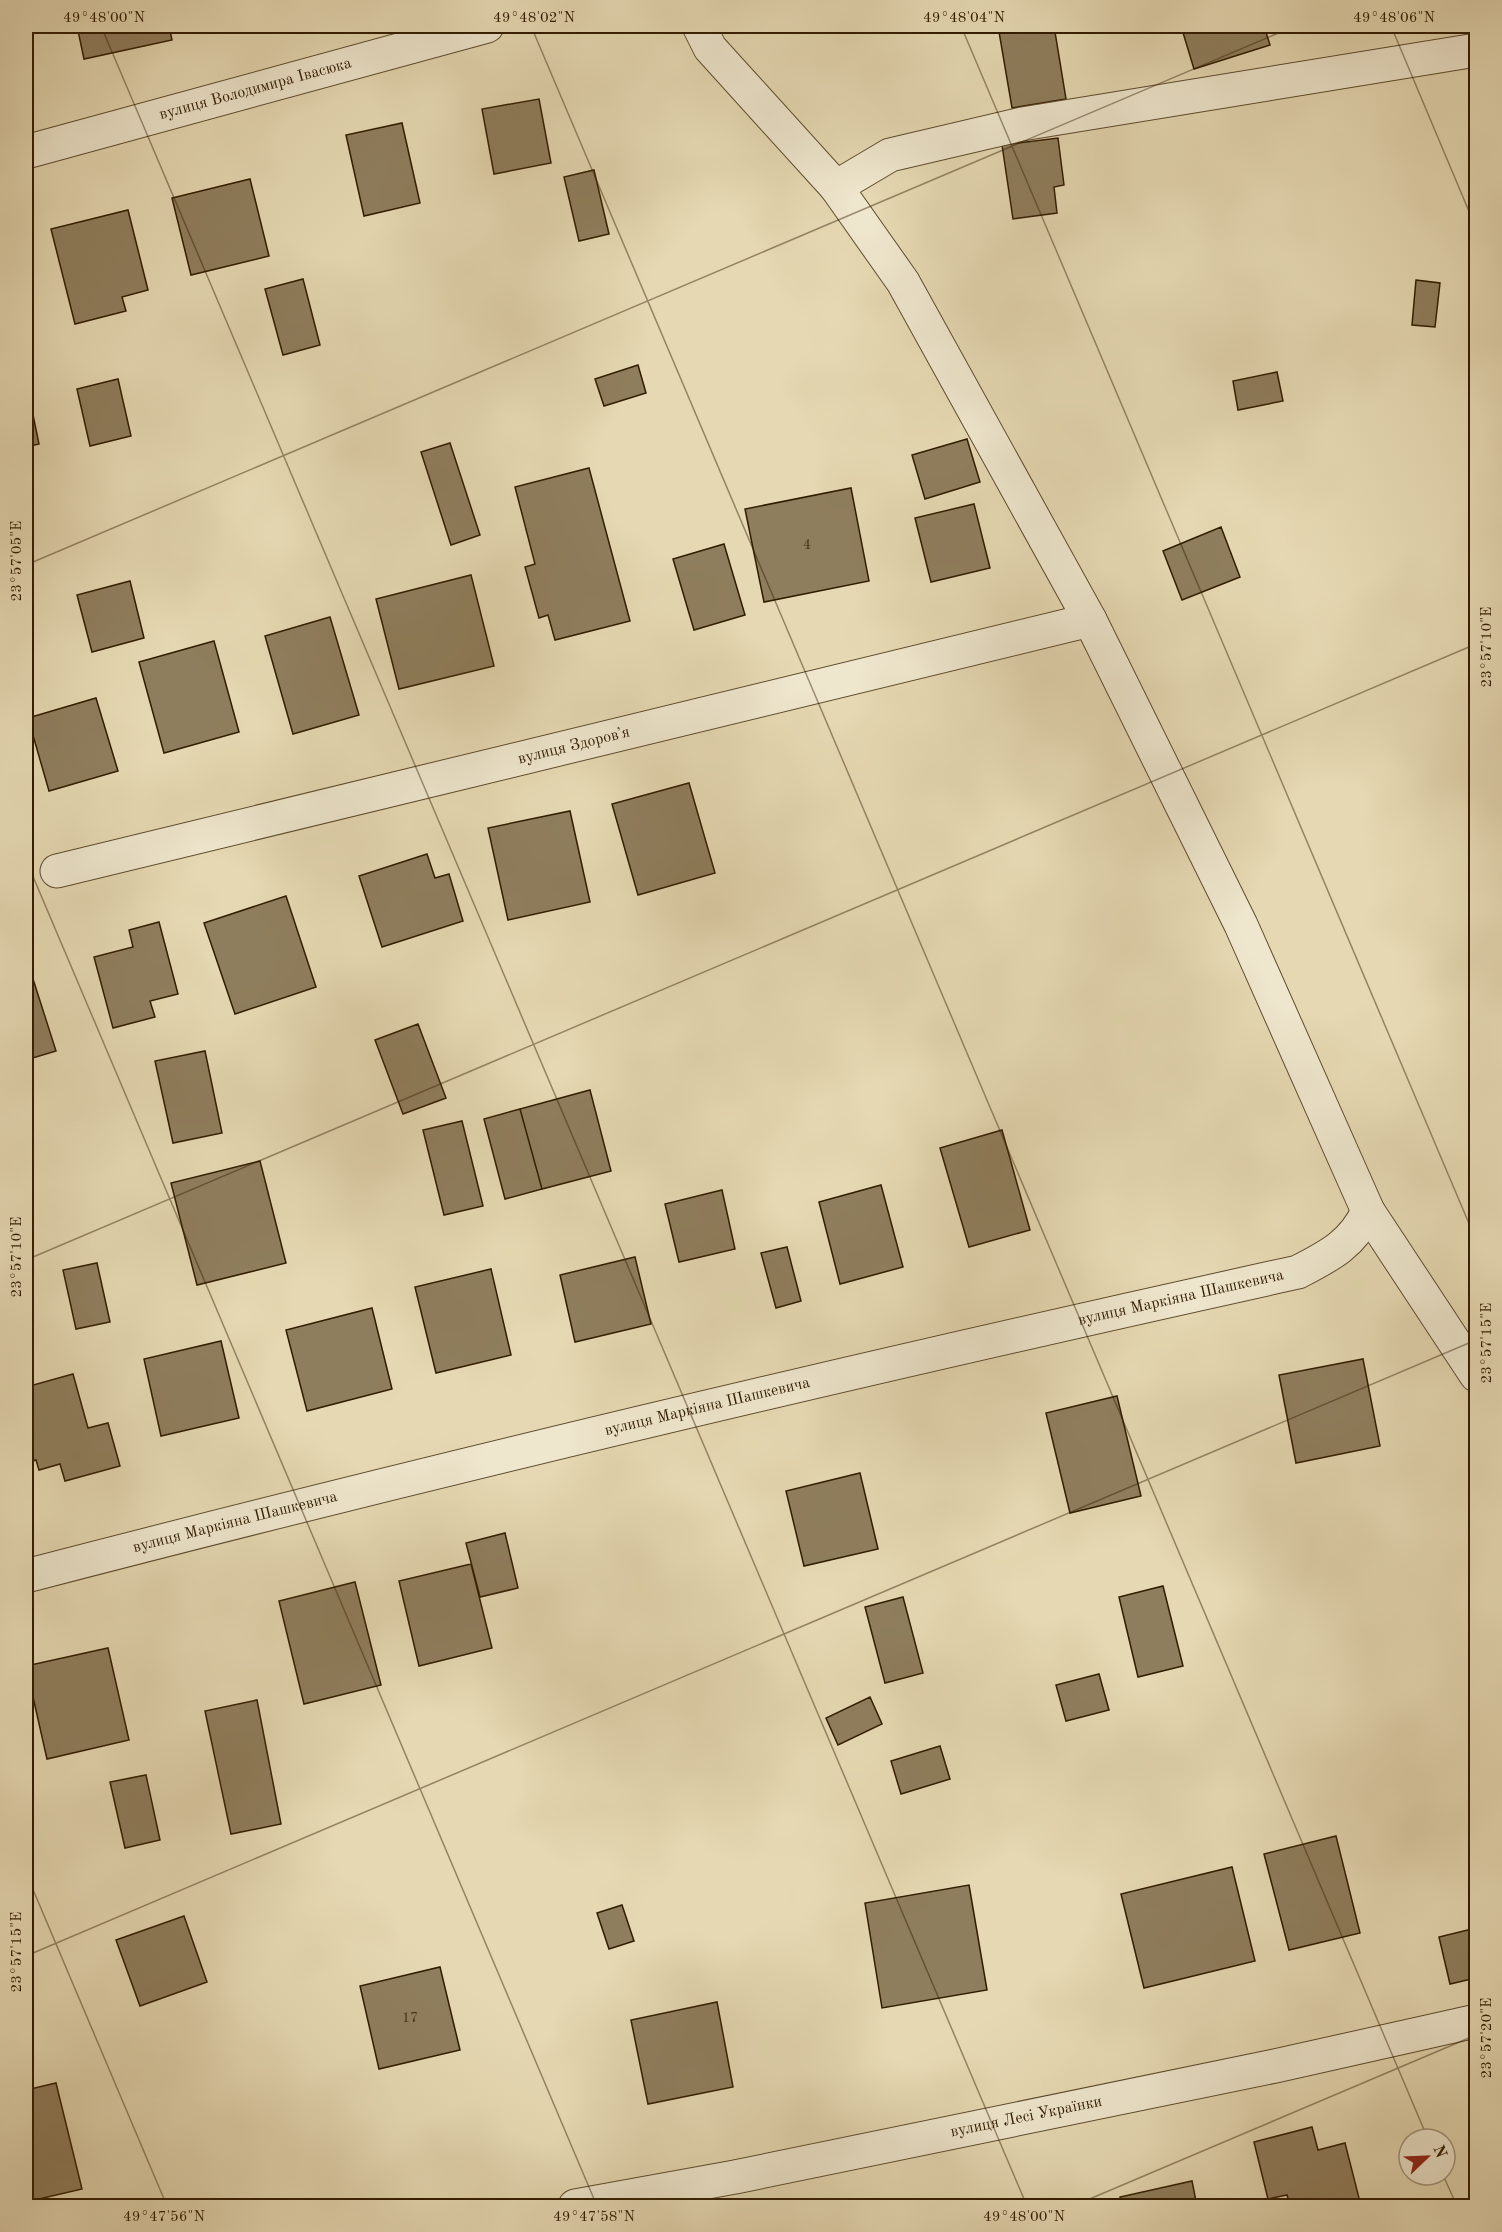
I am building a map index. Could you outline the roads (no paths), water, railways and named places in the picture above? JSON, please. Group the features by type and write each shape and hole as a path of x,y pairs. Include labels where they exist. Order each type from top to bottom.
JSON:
{"street":[{"name":"вулиця Володимира Івасюка","path":"26,152 487,26"},
{"path":"699,26 710,48 836,187 903,282 1090,620 1241,925 1368,1211 1476,1375"},
{"path":"836,187 890,155 1022,124 1476,50"},
{"name":"вулиця Здоровʼя","path":"57,871 1090,620"},
{"name":"вулиця Маркіяна Шашкевича","path":"26,1576 234,1522 1009,1336 1298,1272 1326,1258 1350,1239 1360,1227 1368,1211"},
{"name":"вулиця Лесі Українки","path":"575,2206 735,2177 1275,2066 1476,2021"}]}
